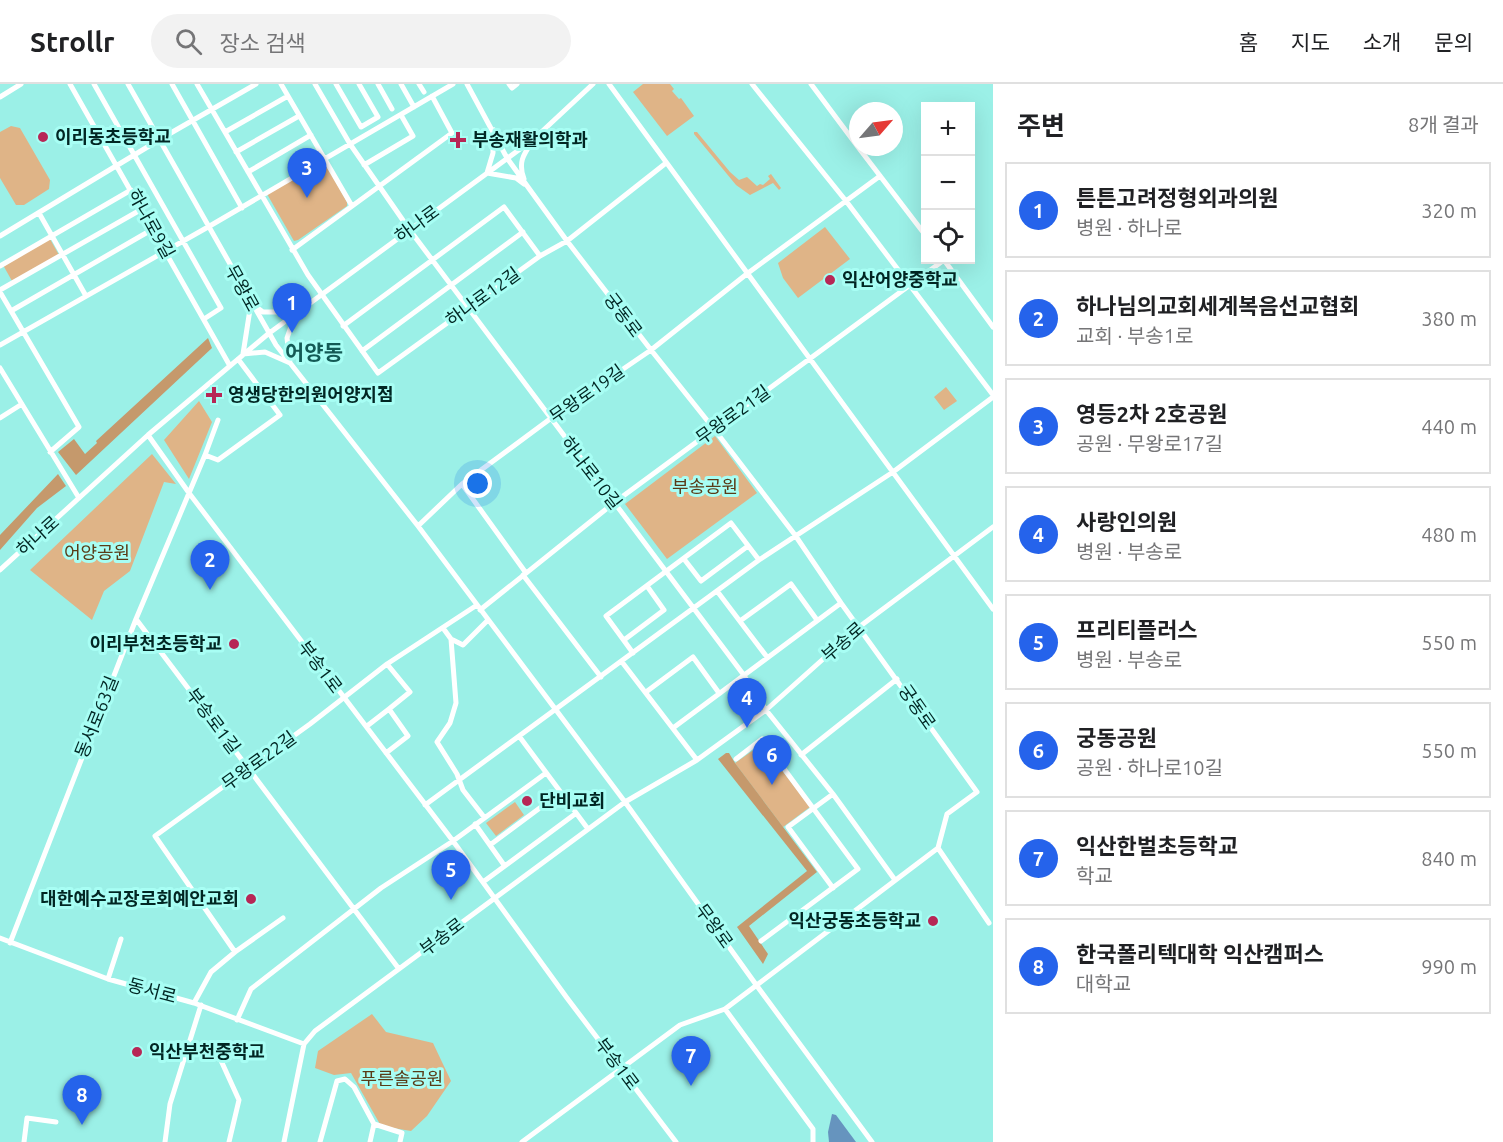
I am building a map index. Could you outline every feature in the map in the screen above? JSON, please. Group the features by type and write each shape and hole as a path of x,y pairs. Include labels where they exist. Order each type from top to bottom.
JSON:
{"street":[{"path":"0,97 21,84"},
{"name":"하나로9길","path":"70,84 231,366"},
{"path":"94,84 221,308 204,319"},
{"name":"무왕로","path":"128,84 268,334 418,526 625,802 872,1142"},
{"path":"172,84 242,207"},
{"name":"하나로12길","path":"197,84 292,250 320,294 378,374 540,256 567,241 666,163"},
{"path":"0,236 134,154 256,84"},
{"path":"281,84 352,206"},
{"name":"하나로10길","path":"315,84 350,144 409,229 895,880"},
{"path":"336,84 361,127 378,117 359,84"},
{"path":"378,84 392,109"},
{"path":"401,84 414,107"},
{"path":"419,84 423,92"},
{"path":"0,345 453,84"},
{"name":"궁동로","path":"467,84 507,158 527,186 795,535 977,792 947,814 938,848"},
{"path":"509,84 512,88 517,84"},
{"name":"하나로","path":"0,570 148,435 243,354 320,294 535,138 593,84"},
{"path":"609,84 993,609"},
{"path":"425,805 759,560 893,472 993,396 846,201 752,84"},
{"path":"812,84 849,135"},
{"path":"225,132 288,96"},
{"path":"292,250 452,133 432,96"},
{"path":"364,165 413,136 400,115"},
{"path":"236,152 299,116"},
{"path":"488,123 499,135 535,138"},
{"path":"488,123 494,139 493,153 487,173 516,178 527,186"},
{"path":"248,172 311,135"},
{"path":"527,186 520,169 522,156 535,138"},
{"path":"865,156 921,229"},
{"name":"무왕로19길","path":"418,526 462,484 550,419 651,350 748,273 880,176"},
{"path":"0,266 131,190"},
{"path":"343,326 504,207 540,256"},
{"path":"50,452 79,427 0,291 142,210"},
{"path":"39,213 86,296"},
{"path":"11,310 153,229"},
{"path":"362,351 523,232"},
{"name":"무왕로21길","path":"479,608 615,502 938,264"},
{"path":"947,264 993,327"},
{"path":"251,303 263,312 296,312 286,338 290,363 265,352 243,354 251,303"},
{"path":"205,455 218,460 280,415 238,359"},
{"path":"0,368 79,498"},
{"path":"0,417 22,404"},
{"path":"189,493 218,420"},
{"name":"부송1로","path":"148,435 189,493 343,698 367,726 676,1142"},
{"path":"462,484 524,574 600,677"},
{"name":"동서로63길","path":"10,943 135,619 189,493"},
{"path":"633,653 606,616 731,523 759,560"},
{"name":"부송로","path":"304,1044 315,1031 625,802 697,760 766,710 859,627 993,527"},
{"path":"684,559 701,581 748,546"},
{"path":"740,621 791,584 817,620"},
{"path":"624,640 664,610 647,586"},
{"path":"717,591 767,657"},
{"path":"673,728 841,603"},
{"name":"무왕로22길","path":"235,952 155,836 249,769 387,664 479,608"},
{"name":"부송로1길","path":"135,619 399,969"},
{"path":"443,628 451,639 463,645 488,620"},
{"path":"451,639 456,703 450,723 437,742 463,790 484,817"},
{"path":"646,692 693,657 719,693"},
{"path":"622,662 697,760"},
{"path":"367,726 410,692 387,664"},
{"path":"801,755 897,679"},
{"path":"386,753 408,736 389,709"},
{"path":"519,736 588,829"},
{"path":"736,759 762,740 858,869 761,941"},
{"path":"237,1020 250,989 381,888 453,841 546,773"},
{"path":"490,844 560,793"},
{"path":"832,888 788,827 833,794"},
{"path":"483,882 575,814"},
{"path":"475,824 504,865"},
{"path":"522,1142 680,1025 725,1009 938,848 989,923"},
{"path":"194,1002 211,972 283,918"},
{"name":"동서로","path":"0,938 108,979 194,1002 304,1044"},
{"path":"108,979 121,939"},
{"path":"165,1142 170,1104 201,1005"},
{"path":"725,1009 813,1129 813,1142"},
{"path":"188,1044 218,1054 239,1100 229,1142"},
{"path":"284,1142 304,1044"},
{"path":"320,1142 337,1081 345,1079 354,1087 375,1124 402,1133 400,1142"},
{"path":"24,1142 27,1118 56,1122"},
{"path":"370,1142 375,1124"}],"green space":[{"path":"643,84 670,84 674,89 672,91 679,99 681,98 694,116 667,136 633,92"},
{"path":"11,126 20,128 50,180 49,189 24,205 16,205 0,178 0,132"},
{"path":"694,132 697,132 739,180 747,177 757,186 763,185 770,179 768,176 771,174 781,188 779,190 773,183 750,195 736,185"},
{"path":"324,161 347,202 347,206 294,241 267,194"},
{"path":"825,227 850,259 798,298 783,278 778,263"},
{"path":"50,239 59,255 12,281 3,265"},
{"path":"946,387 957,401 944,410 934,397"},
{"path":"199,401 212,422 189,479 164,440"},
{"name":"부송공원","path":"715,436 757,493 667,559 625,504"},
{"name":"어양공원","path":"152,454 176,484 164,482 130,571 104,591 92,620 30,570"},
{"path":"762,744 810,807 783,827 735,763"},
{"path":"515,802 524,815 496,836 486,823"},
{"name":"푸른솔공원","path":"372,1014 386,1032 433,1043 451,1081 427,1116 411,1131 381,1126 351,1073 334,1075 315,1068 318,1051"}],"shaded area":[{"path":"208,338 212,348 76,475 58,452 74,439 85,454 97,443 96,441"},
{"path":"58,474 66,486 37,508 0,550 0,535"},
{"path":"729,753 817,872 749,926 768,954 763,964 737,927 807,871 718,759"}],"water":[{"path":"832,1114 836,1115 856,1142 829,1142 828,1132"}],"place":[{"name":"이리동초등학교","path":"43,137"},
{"name":"부송재활의학과","path":"458,140"},
{"name":"영등2차 2호공원","path":"307,198"},
{"name":"익산어양중학교","path":"830,280"},
{"name":"튼튼고려정형외과의원","path":"292,333"},
{"name":"영생당한의원어양지점","path":"214,395"},
{"name":"하나님의교회세계복음선교협회","path":"210,590"},
{"name":"이리부천초등학교","path":"234,644"},
{"name":"사랑인의원","path":"747,728"},
{"name":"궁동공원","path":"772,785"},
{"name":"단비교회","path":"527,801"},
{"name":"대한예수교장로회예안교회","path":"251,899"},
{"name":"프리티플러스","path":"451,900"},
{"name":"익산궁동초등학교","path":"933,921"},
{"name":"익산부천중학교","path":"137,1052"},
{"name":"익산한벌초등학교","path":"691,1086"},
{"name":"한국폴리텍대학 익산캠퍼스","path":"82,1125"}],"district":[{"name":"어양동","path":"314,353"}]}
